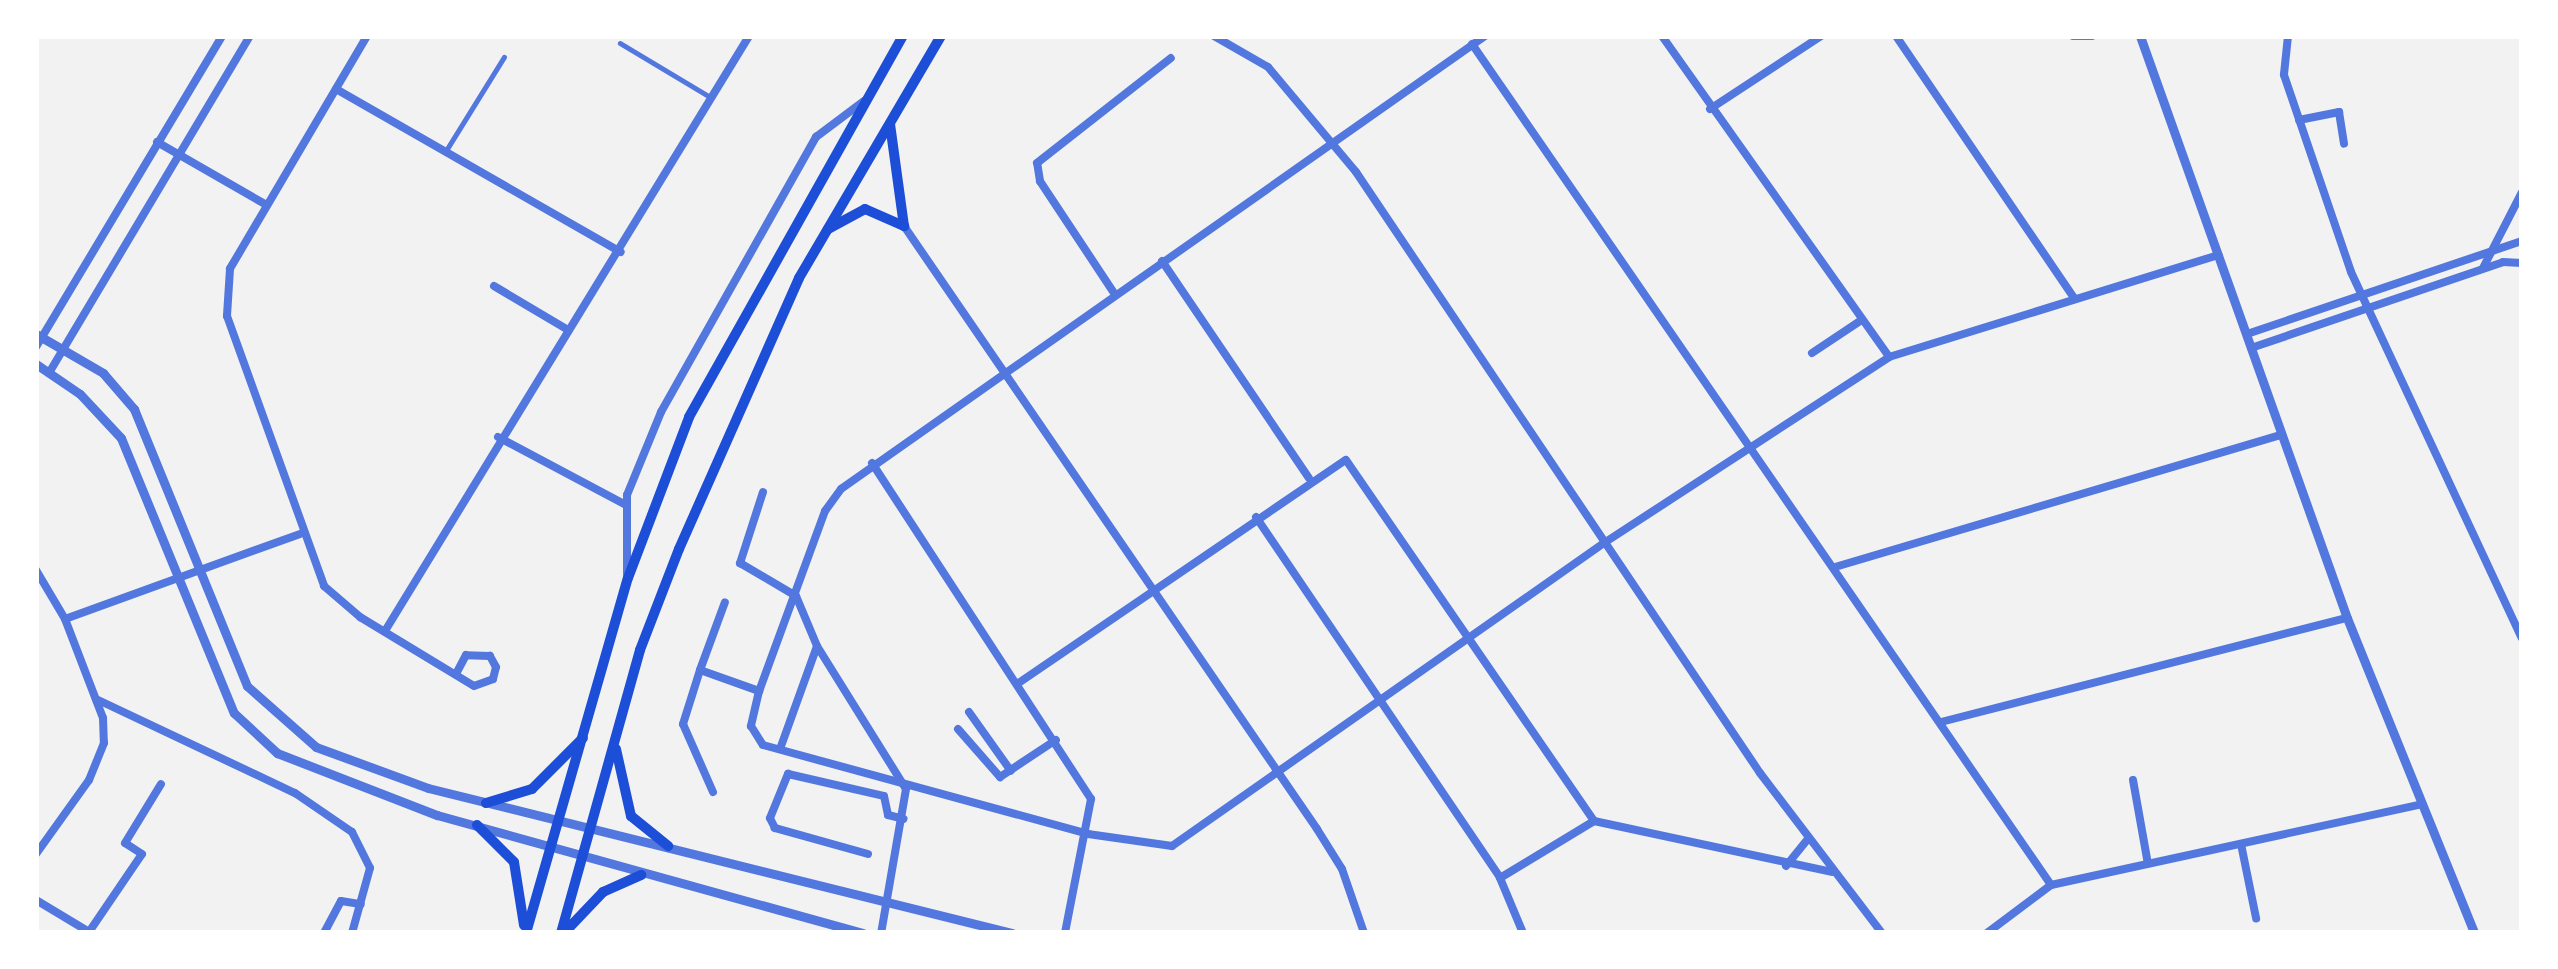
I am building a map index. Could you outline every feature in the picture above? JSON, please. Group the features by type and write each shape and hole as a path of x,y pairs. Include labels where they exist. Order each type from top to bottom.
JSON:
{"main road":[{"path":"525,933 628,578 698,398 903,36"},
{"path":"563,933 615,741 679,549 826,230 941,39"},
{"path":"890,124 904,226"},
{"path":"826,230 865,208 904,226"},
{"path":"486,803 532,789 586,735"},
{"path":"615,741 632,816 668,846"},
{"path":"477,825 521,877 525,933"},
{"path":"563,933 588,903 641,875"}],"street":[{"path":"223,36 38,340 64,347 103,373 134,409 247,686 289,728 339,759 486,803 1012,933"},
{"path":"49,373 183,156 250,36"},
{"path":"367,36 230,269 227,316 300,534 324,586 385,632 456,674 486,684 496,668 490,656 466,655 456,674"},
{"path":"385,632 499,436 621,252 748,36"},
{"path":"1214,36 1268,68 1334,144 1808,838 1882,933"},
{"path":"1485,36 872,463 825,511 759,691 754,736 906,789 1158,849 1280,775 1467,637 1889,357 2220,255"},
{"path":"1661,36 1889,357"},
{"path":"1709,109 1821,36"},
{"path":"1896,36 2075,298"},
{"path":"2073,36 2092,36"},
{"path":"2140,36 2347,618 2474,933"},
{"path":"2288,36 2284,75 2361,296 2522,638"},
{"path":"1472,44 1754,446 2051,885"},
{"path":"1114,293 1040,181 1037,163 1171,58"},
{"path":"336,89 621,252"},
{"path":"628,578 626,505 661,412 816,137 864,101"},
{"path":"2299,120 2339,112 2344,144"},
{"path":"157,142 266,204"},
{"path":"2483,268 2522,192"},
{"path":"904,226 1342,869 1364,933"},
{"path":"2247,334 2522,242"},
{"path":"1162,260 1309,479"},
{"path":"2252,348 2483,268 2522,263"},
{"path":"494,286 568,330"},
{"path":"1812,353 1860,321"},
{"path":"36,364 122,438 234,713 277,753 552,850 863,933"},
{"path":"1835,567 2283,435"},
{"path":"499,436 626,505"},
{"path":"1019,682 1309,479 1346,460 1594,821 1785,867 1833,872"},
{"path":"872,463 1091,799 1088,834 1065,933"},
{"path":"763,492 740,562 796,596 817,646 906,789 881,933"},
{"path":"1256,518 1500,878 1523,933"},
{"path":"65,619 300,534"},
{"path":"36,570 65,619 96,699 104,743 89,780 36,854"},
{"path":"713,792 682,724 725,602"},
{"path":"1940,722 2347,618"},
{"path":"780,748 817,646"},
{"path":"700,670 759,691"},
{"path":"96,699 310,801 352,832 370,868 352,933"},
{"path":"969,712 1011,771"},
{"path":"958,728 994,774 1011,771 1056,740"},
{"path":"868,854 775,828 770,818 788,774 884,796 888,815 904,819"},
{"path":"2133,780 2148,864"},
{"path":"36,900 90,933 142,854 124,843 161,784"},
{"path":"1987,933 2051,885 2422,804"},
{"path":"1500,878 1594,821"},
{"path":"1785,867 1808,838"},
{"path":"2241,844 2255,918"},
{"path":"325,933 341,901 361,904"}],"lane":[{"path":"620,43 712,98"},
{"path":"444,153 504,57"}]}
